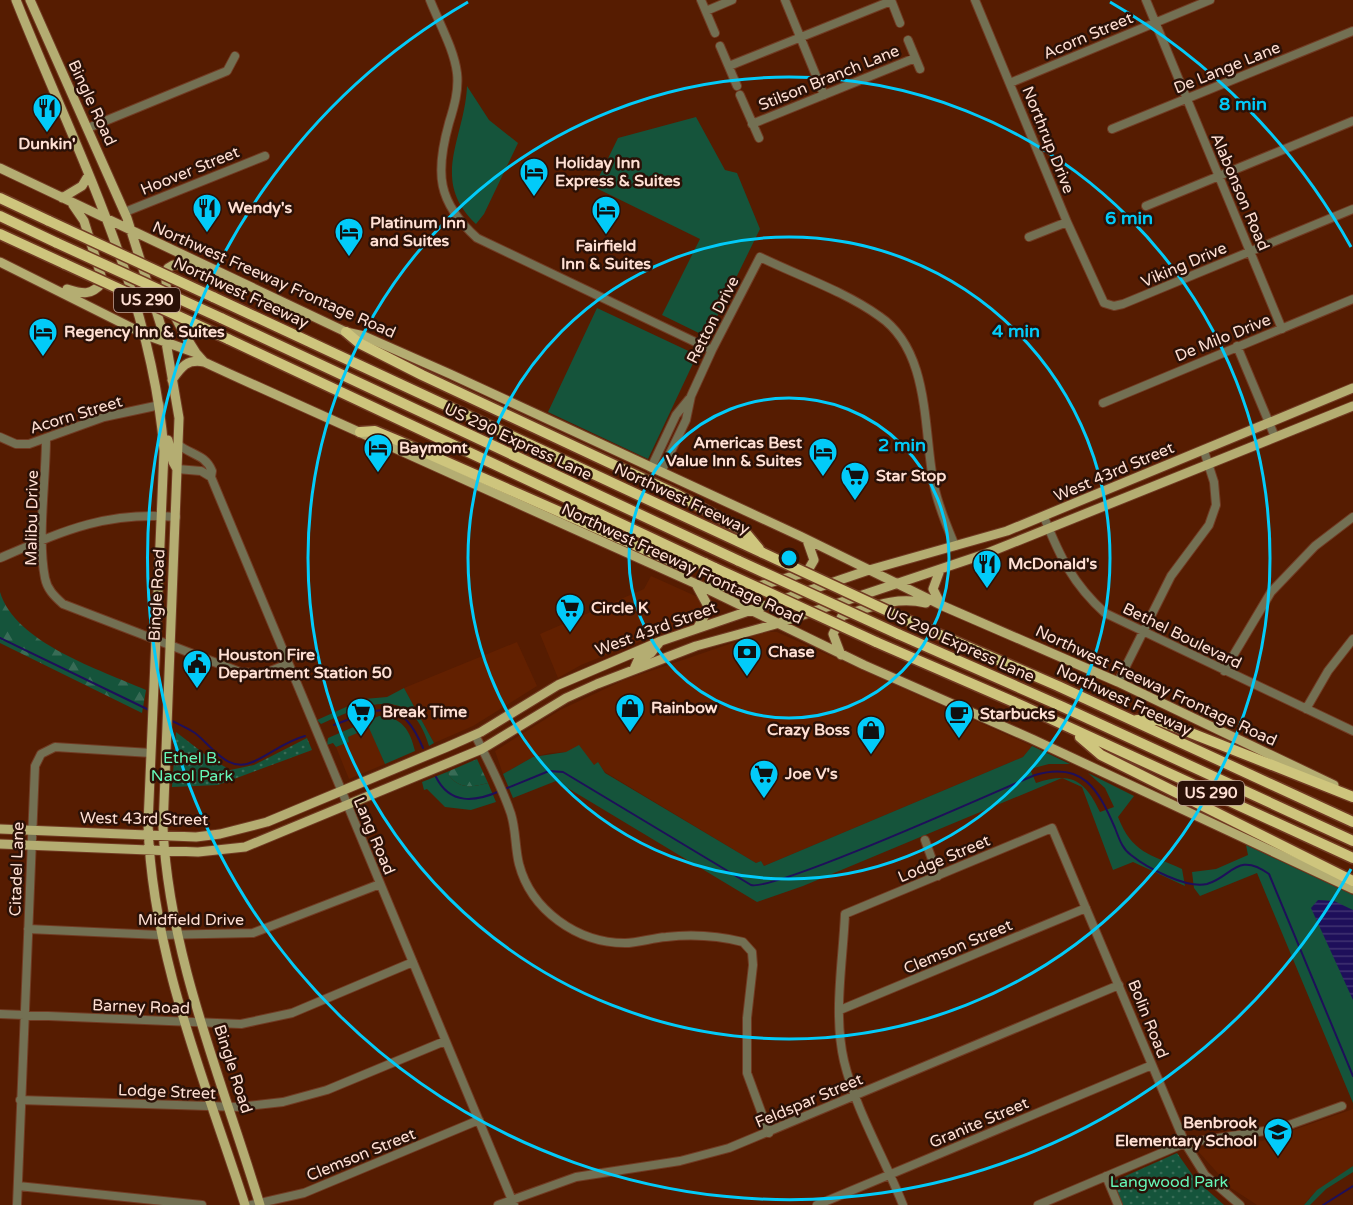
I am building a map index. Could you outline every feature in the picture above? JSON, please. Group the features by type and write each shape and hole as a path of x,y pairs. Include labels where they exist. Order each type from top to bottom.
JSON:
{"highway":[{"name":"Northwest Freeway","path":"0,198 922,627 1131,719 1353,822"},
{"name":"US 290 Express Lane","path":"0,216 739,561 1353,841"},
{"name":"US 290","path":"0,234 710,566 1353,858"},
{"path":"346,332 359,343 422,375 676,494 744,531 763,553"},
{"path":"360,432 375,431 680,565 710,566"},
{"path":"1131,719 1158,720 1353,795"},
{"path":"1068,727 1101,755 1353,881"}],"main road":[{"name":"Bingle Road","path":"16,0 105,218 146,335 161,408 164,451 163,516 154,640 149,851 160,935 245,1205"},
{"name":"Bingle Road","path":"30,0 125,212 166,342 179,418 179,445 167,676 164,851 176,935 257,1204"},
{"path":"37,53 49,46"},
{"name":"Northwest Freeway Frontage Road","path":"0,168 132,233 346,332 385,346 807,539 943,606 1118,682 1353,795"},
{"path":"62,198 82,186 88,176"},
{"path":"45,283 84,294 96,290 103,282 84,221 72,203"},
{"name":"Northwest Freeway Frontage Road","path":"0,262 146,335 196,353 204,362 699,586 841,655 1032,739 1353,889"},
{"path":"196,353 175,316 165,278 168,268 173,265 191,263 205,266"},
{"path":"172,380 187,363 193,360 204,362"},
{"name":"West 43rd Street","path":"0,830 164,837 220,834 267,822 474,735 562,683 661,641 869,570 955,546 1044,517 1353,388"},
{"name":"West 43rd Street","path":"0,844 222,852 273,838 482,749 566,698 634,669 696,646 776,624 985,554 1353,406"},
{"path":"161,408 173,462 177,469"},
{"path":"696,646 694,629 709,608 699,586 759,586 807,572 814,560 807,539"},
{"path":"955,546 959,554 965,556 985,554"},
{"path":"940,570 933,589 936,598 943,606"},
{"path":"841,655 833,634 842,616 907,598 943,606"},
{"path":"634,669 638,660 651,653 661,641"},
{"path":"154,675 167,676"},
{"path":"562,683 566,698"},
{"path":"267,822 273,838"}],"street":[{"path":"430,0 457,73 456,100 444,143 441,173 445,199 460,223 477,238 712,350"},
{"path":"702,0 715,33"},
{"path":"706,11 732,0"},
{"path":"785,0 824,95"},
{"path":"729,66 891,0 900,23"},
{"name":"Northrup Drive","path":"975,0 1097,291"},
{"name":"Alabonson Road","path":"1146,0 1282,329"},
{"name":"Acorn Street","path":"1010,83 1210,0"},
{"name":"De Lange Lane","path":"1112,129 1353,31"},
{"name":"Stilson Branch Lane","path":"908,40 920,69"},
{"path":"720,46 737,86"},
{"path":"88,128 227,71 236,56"},
{"name":"Stilson Branch Lane","path":"752,124 915,58"},
{"name":"Stilson Branch Lane","path":"740,95 759,138"},
{"path":"1146,206 1353,121"},
{"name":"Hoover Street","path":"125,212 265,156"},
{"name":"Viking Drive","path":"1097,291 1104,303 1114,306 1123,304 1353,209"},
{"path":"1029,237 1067,222"},
{"name":"Retton Drive","path":"661,472 686,420 691,396 712,350 760,257 858,303 880,316 895,329 911,355 919,381 934,485 955,546"},
{"name":"De Milo Drive","path":"1103,403 1353,299"},
{"path":"1237,346 1275,436"},
{"name":"Retton Drive","path":"651,468 676,415 691,396"},
{"name":"Acorn Street","path":"0,437 16,444 29,444 104,417 161,408"},
{"name":"Malibu Drive","path":"46,439 43,540 45,579 51,593 63,604 240,672 263,674 288,664"},
{"name":"Lang Road","path":"179,445 207,460 212,471 211,477 513,1202"},
{"path":"1118,682 1171,576 1209,525 1216,505 1214,482 1204,451"},
{"path":"177,469 201,471 211,477"},
{"path":"1224,671 1271,592 1315,546 1353,516"},
{"path":"0,558 100,520 118,517 176,517"},
{"name":"Bethel Boulevard","path":"1044,517 1063,563 1081,591 1105,613 1142,633 1353,731"},
{"path":"1306,709 1328,671 1353,639"},
{"path":"474,735 512,816 518,861 525,882 541,906 573,930 598,940 626,943 668,936 734,940 743,942 752,952 753,965 747,1018 747,1073 769,1133"},
{"name":"Citadel Lane","path":"17,1205 35,765 41,754 55,747 151,753"},
{"name":"Lodge Street","path":"840,1010 845,914 1052,828"},
{"name":"Bolin Road","path":"1052,828 1185,1143 1205,1175 1240,1205"},
{"path":"925,840 939,876"},
{"name":"Midfield Drive","path":"28,929 160,935 253,933 380,884"},
{"name":"Clemson Street","path":"840,1010 1086,908"},
{"name":"Barney Road","path":"0,1014 242,1024 279,1017 413,963"},
{"name":"Feldspar Street","path":"498,1205 513,1202 576,1177 680,1161 729,1148 1119,985"},
{"path":"840,1010 844,1059 855,1096 903,1205"},
{"name":"Lodge Street","path":"20,1100 213,1107 283,1102 312,1095 446,1041"},
{"name":"Granite Street","path":"817,1205 1152,1065"},
{"path":"1038,1205 1185,1143 1278,1129 1342,1106"},
{"name":"Clemson Street","path":"257,1204 323,1186 479,1120"},
{"path":"1106,1176 1118,1205"},
{"path":"18,1186 202,1205"}],"shaded area":[{"path":"651,576 700,598 705,608 698,618 581,665 558,678 540,634 644,589"},
{"path":"765,632 777,632 1032,746 1023,757 764,866 761,861 756,863 605,772 598,763 594,765 566,752 550,753 533,757 503,774 495,751 560,710 624,680"},
{"path":"517,642 537,686 473,726 434,743 404,688"},
{"path":"370,728 385,764 349,779 336,747 349,742 347,737"},
{"path":"1318,900 1334,901 1353,910 1353,1000 1311,908"},
{"name":"Benbrook Elementary School","path":"1353,1109 1353,1166 1310,1197 1304,1205 1257,1205 1231,1188 1197,1150 1262,1141"}],"green space":[{"path":"467,86 489,120 518,143 484,214 476,224 462,208 454,191 452,175 453,158"},
{"path":"696,117 725,170 737,173 760,229 707,337 662,315 700,239 594,187 618,138"},
{"path":"597,308 697,355 648,459 548,412"},
{"path":"0,592 9,610 23,626 41,640 84,664 146,690 142,713 0,643"},
{"path":"404,688 434,743 429,746 421,726 410,713 398,706 384,704 369,706 321,724 317,720 364,699 387,697"},
{"path":"379,716 394,719 404,726 415,751 385,764 369,728 348,737 349,742 336,747 333,743 327,745 328,738"},
{"name":"Ethel B. Nacol Park","path":"176,732 230,770 254,765 307,738 312,750 218,785 172,787"},
{"path":"579,745 594,765 598,762 605,773 756,863 761,861 764,866 1023,757 1032,746 1070,764 1049,764 1030,769 1036,783 1062,778 803,886 757,902 556,781 513,798 503,774 533,757 566,752"},
{"path":"477,759 488,783 464,786 455,782 447,772"},
{"path":"447,772 455,782 464,786 488,783 496,802 471,810 445,807 427,789 424,790 422,782"},
{"path":"1088,773 1134,796 1118,817 1123,829 1143,851 1182,869 1185,886 1133,862 1113,870 1082,787 1062,778 1075,781 1089,792 1100,812 1114,807 1105,788"},
{"path":"1246,845 1353,895 1353,1103 1257,873 1200,896 1194,888 1192,872 1216,869 1248,855"},
{"name":"Langwood Park","path":"1177,1153 1196,1180 1224,1205 1122,1205 1112,1182"},
{"path":"1353,1166 1353,1172 1326,1189 1310,1205 1304,1205 1317,1190"}],"waterway":[{"path":"0,638 149,710"},
{"path":"334,725 364,714 388,710 406,720 415,731 423,748"},
{"path":"170,720 195,733 221,757 237,764 255,761 305,736"},
{"path":"505,789 549,771 563,772 751,885 768,883 841,857 1035,775 1052,772 1077,775 1095,790 1125,850 1157,871 1178,880 1199,885 1216,881 1242,865 1249,865 1269,874 1353,1076"},
{"path":"436,777 448,793 464,799 491,795 500,791"},
{"path":"1323,1205 1353,1186"}],"place":[{"name":"Dunkin'","path":"47,134"},
{"name":"Holiday Inn Express & Suites","path":"534,198"},
{"name":"Wendy's","path":"207,234"},
{"name":"Fairfield Inn & Suites","path":"606,236"},
{"name":"Platinum Inn and Suites","path":"349,258"},
{"name":"Regency Inn & Suites","path":"43,358"},
{"name":"Baymont","path":"378,474"},
{"name":"Americas Best Value Inn & Suites","path":"823,478"},
{"name":"Star Stop","path":"855,502"},
{"name":"McDonald's","path":"987,590"},
{"name":"Circle K","path":"570,634"},
{"name":"Chase","path":"747,678"},
{"name":"Houston Fire Department Station 50","path":"197,690"},
{"name":"Rainbow","path":"630,734"},
{"name":"Break Time","path":"361,738"},
{"name":"Starbucks","path":"959,740"},
{"name":"Crazy Boss","path":"871,756"},
{"name":"Joe V's","path":"764,800"},
{"name":"Benbrook Elementary School","path":"1278,1158"}]}
